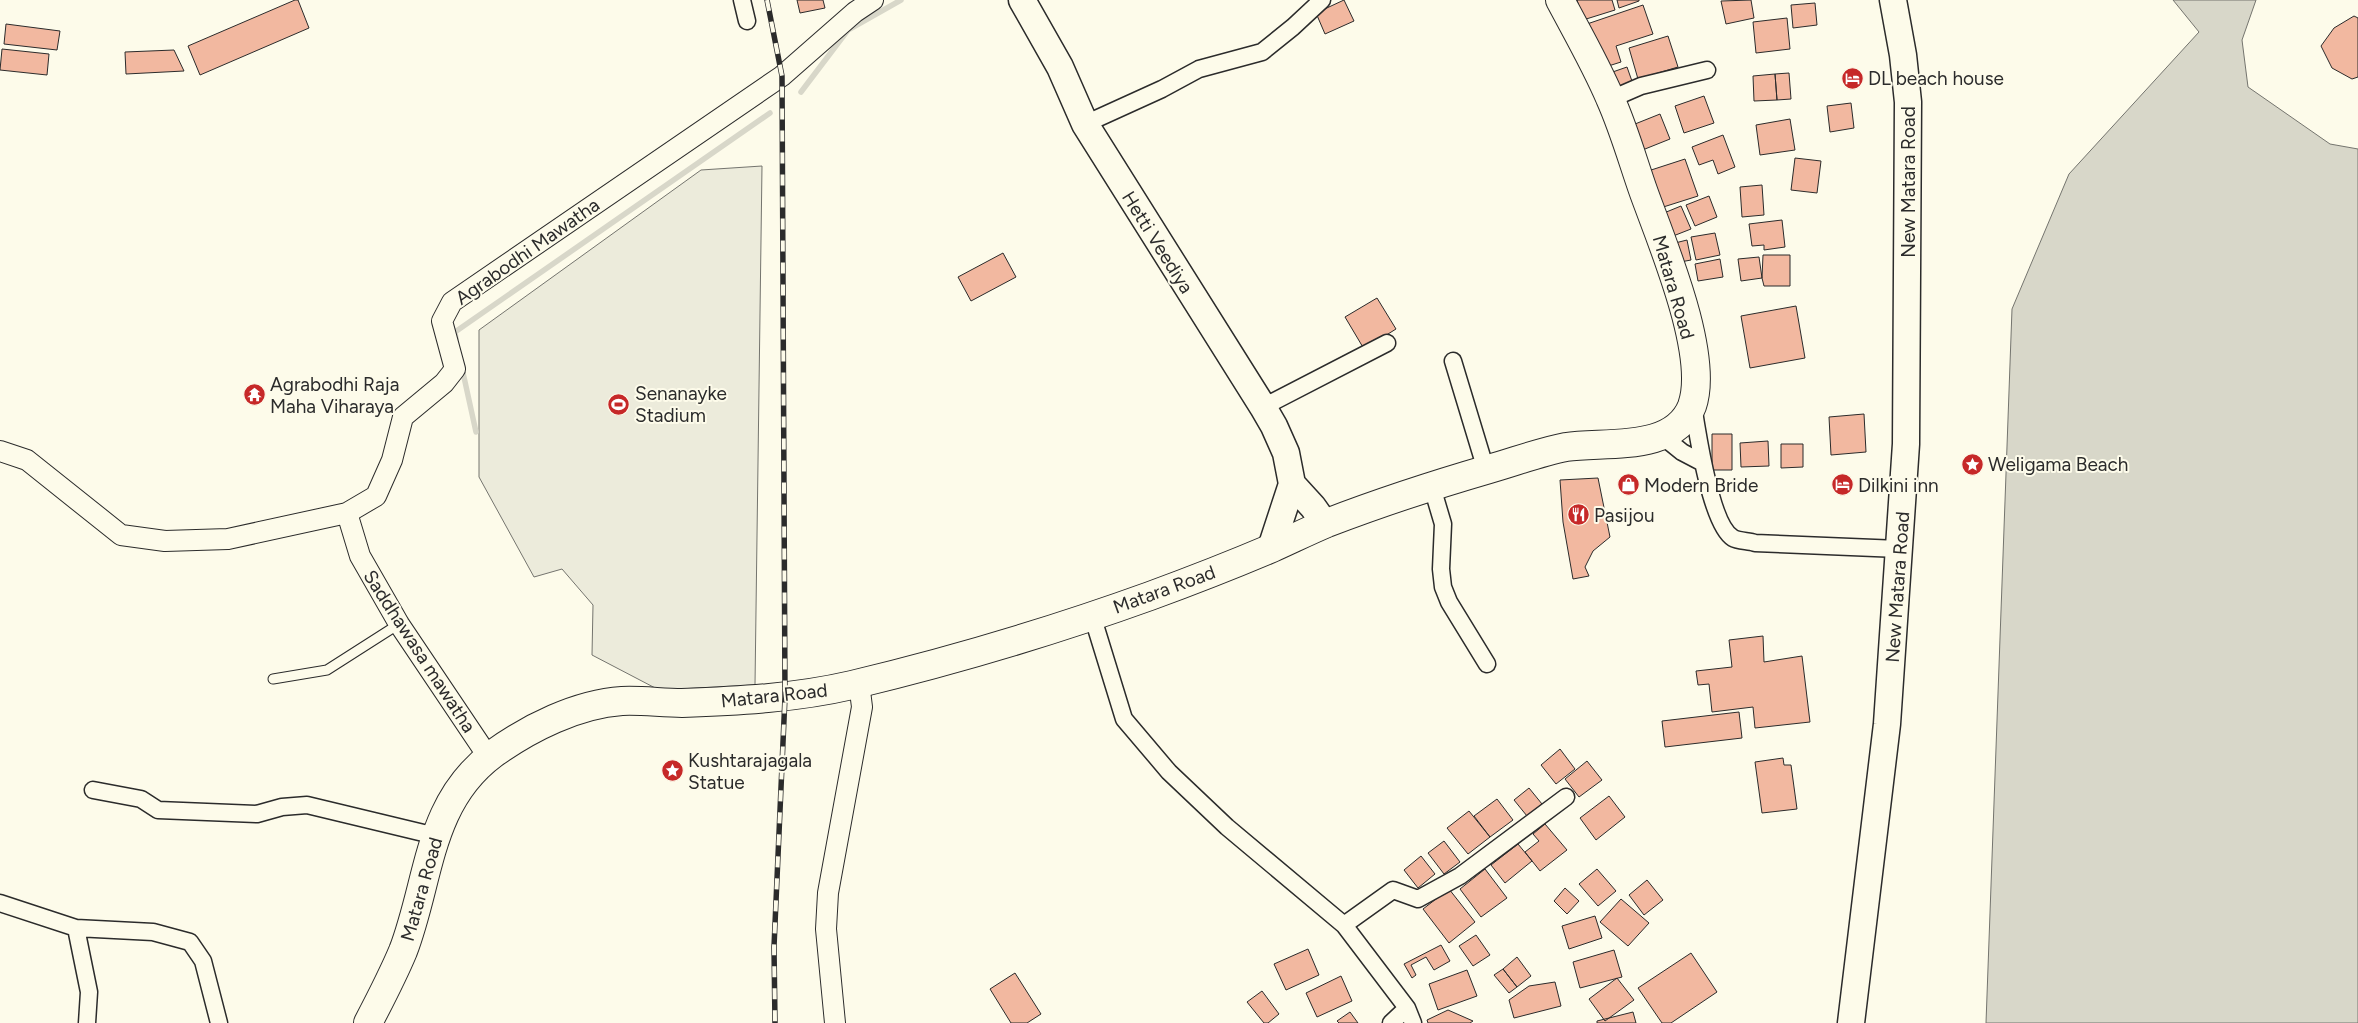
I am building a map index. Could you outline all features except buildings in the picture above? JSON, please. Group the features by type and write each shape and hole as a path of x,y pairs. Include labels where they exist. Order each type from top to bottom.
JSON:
{"highway":[{"name":"Matara Road","path":"368,1023 403,949 436,836 443,816 454,795 470,775 489,758 515,740 549,722 584,708 620,701 678,703 785,697 815,693 859,683 995,646 1149,596 1325,524 1486,470 1560,448 1593,444 1624,445 1676,429 1692,404 1695,387 1694,366 1682,302 1610,99 1560,0"}],"main road":[{"name":"Hetti Veediya","path":"1022,0 1060,67 1084,124 1263,408 1286,452 1292,484 1270,548"},
{"name":"New Matara Road","path":"1851,1023 1887,724 1906,444 1908,102 1903,55 1893,0"},
{"path":"1292,484 1314,506 1325,524"}],"street":[{"path":"742,0 746,21"},
{"name":"Agrabodhi Mawatha","path":"0,451 27,460 121,535 165,541 228,539 347,514 376,496 392,460 403,417 444,383 455,369 442,321 452,302 782,76 855,12 873,0"},
{"path":"1084,124 1162,89 1199,69 1262,52 1322,0"},
{"path":"1610,99 1641,86 1707,70"},
{"path":"1263,408 1387,343"},
{"path":"1453,361 1486,470"},
{"path":"1692,404 1704,463 1718,515 1723,527 1733,538 1756,543 1900,549"},
{"path":"1661,435 1682,452 1704,463"},
{"path":"1432,487 1443,524 1442,587 1487,664"},
{"name":"Saddhawasa mawatha","path":"347,514 360,556 399,624 489,758"},
{"path":"1092,615 1124,719 1169,772 1227,827 1344,925 1410,1016 1391,1023"},
{"path":"835,1023 826,929 828,893 862,707 859,683"},
{"path":"93,790 141,798 158,810 257,814 282,807 307,805 436,836"},
{"path":"1344,925 1393,890 1418,899 1460,876 1566,797"},
{"path":"0,904 76,928 154,932 190,942 203,961 219,1023"},
{"path":"76,928 89,992 87,1023"}],"lane":[{"path":"273,679 328,670 399,624"}],"shaded area":[{"path":"2173,0 2256,0 2242,40 2248,87 2330,144 2358,149 2358,1023 1986,1023 2012,309 2069,174 2199,32"},
{"name":"Senanayke Stadium","path":"762,166 755,685 659,690 592,655 593,605 562,569 534,577 479,477 479,330 701,170"}],"waterway":[{"path":"801,92 848,30 901,0"},
{"path":"456,339 455,332 770,113"},
{"path":"462,368 476,432"}],"railway":[{"path":"767,0 782,76 785,697 774,947 775,1023"}],"place":[{"name":"DL beach house","path":"1852,78"},
{"name":"Agrabodhi Raja Maha Viharaya","path":"254,395"},
{"name":"Senanayke Stadium","path":"619,404"},
{"name":"Weligama Beach","path":"1972,464"},
{"name":"Modern Bride","path":"1628,485"},
{"name":"Dilkini inn","path":"1842,485"},
{"name":"Pasijou","path":"1578,515"},
{"name":"Kushtarajagala Statue","path":"672,771"}]}
